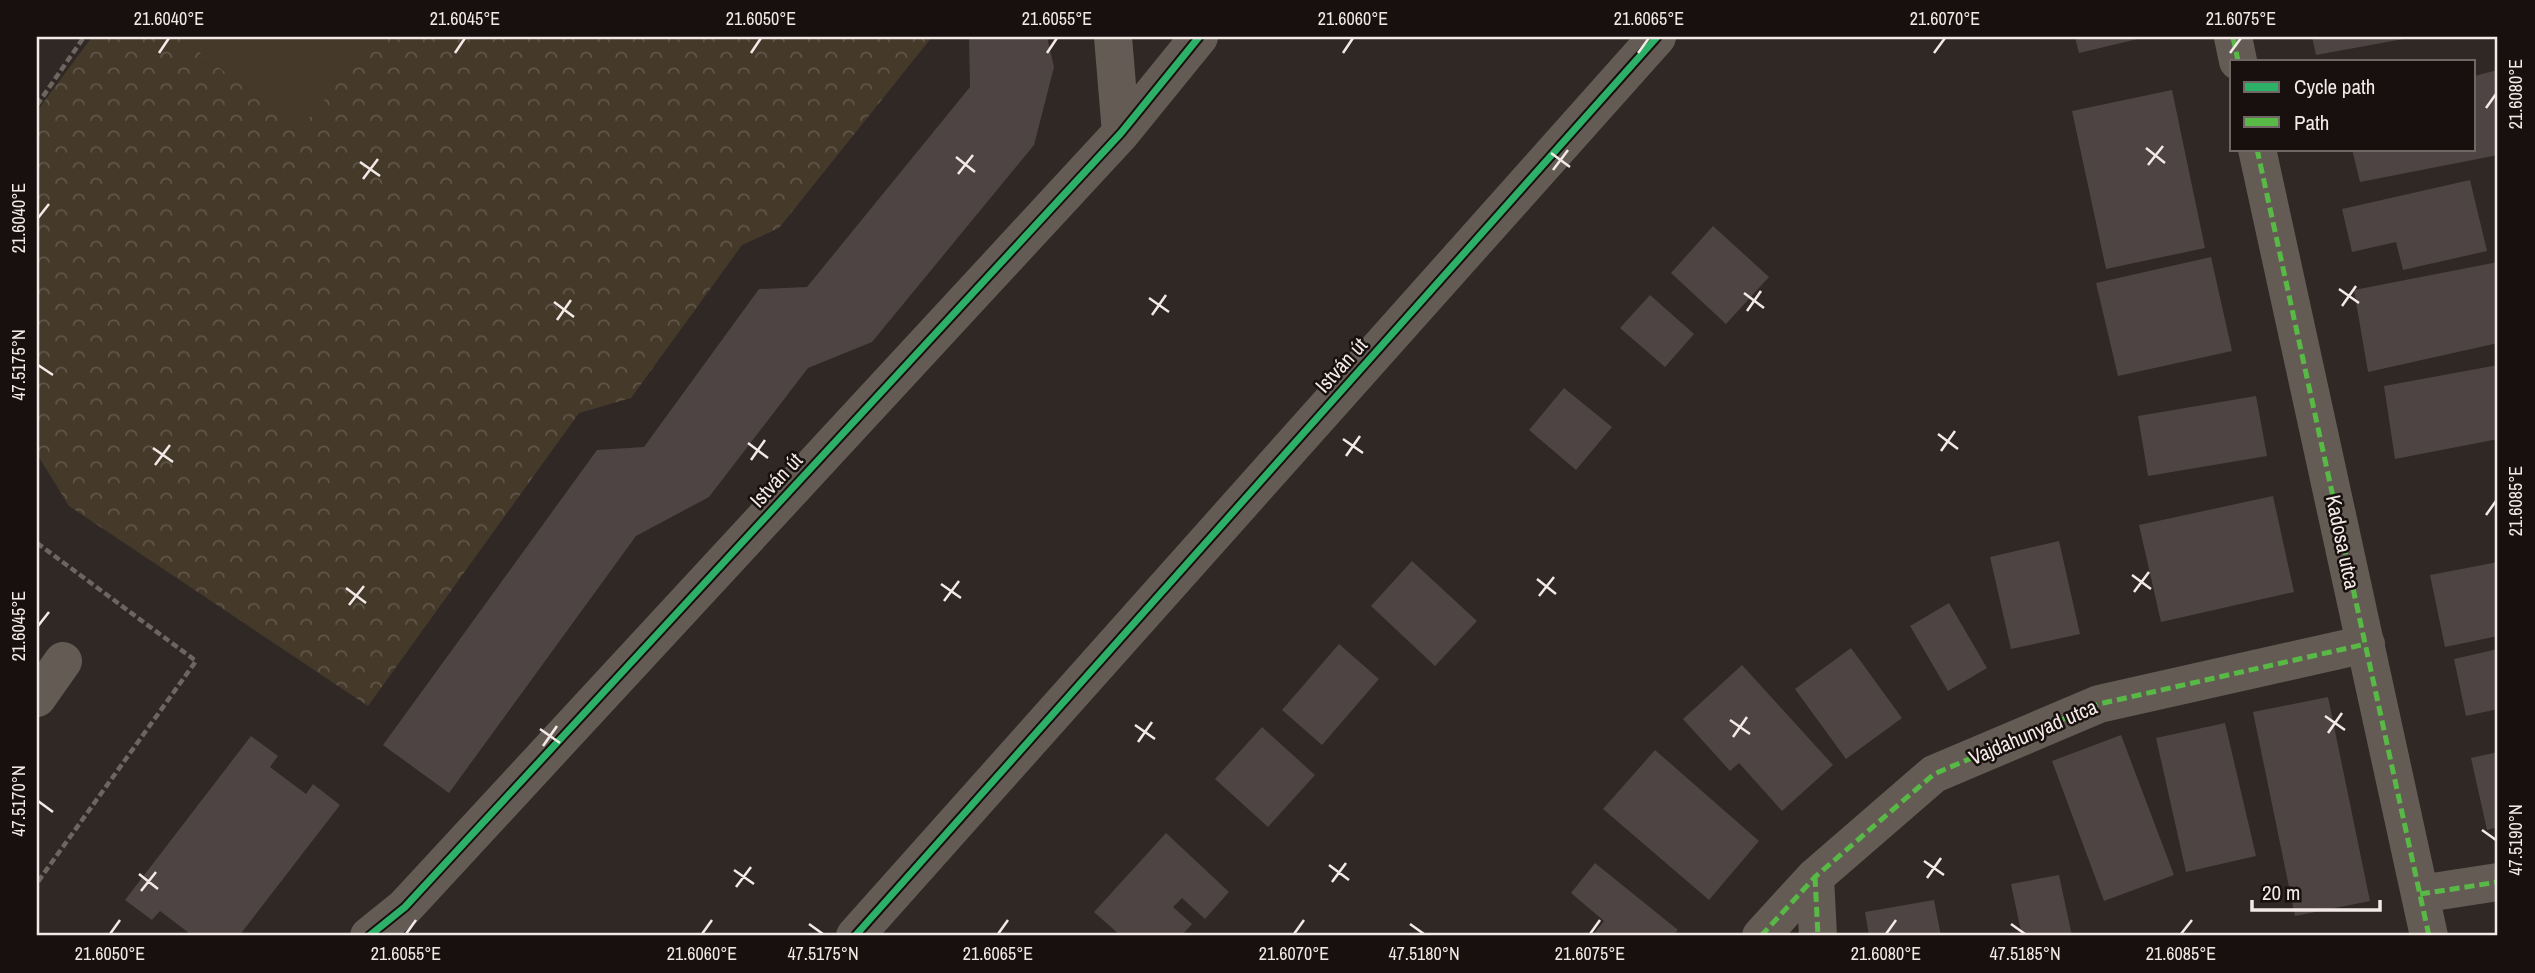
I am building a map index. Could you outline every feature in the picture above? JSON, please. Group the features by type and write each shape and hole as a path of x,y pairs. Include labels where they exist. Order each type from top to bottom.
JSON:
{"street":[{"path":"1113,37 1121,132"},
{"name":"István út","path":"369,936 405,907 1121,132 1199,37"},
{"name":"István út","path":"855,936 1657,37"},
{"path":"2233,37 2238,60"},
{"name":"Kadosa utca","path":"2257,150 2429,936"},
{"name":"Vajdahunyad utca","path":"1761,936 1815,877 1934,774 2099,704 2366,643"},
{"path":"37,698 64,661"},
{"path":"1815,877 1818,936"},
{"path":"2420,894 2498,882"}],"path":[{"path":"37,105 84,37"},
{"path":"37,542 195,661 37,883"}],"green space":[{"path":"92,37 932,37 779,228 742,245 631,398 579,413 368,706 69,506 37,454 37,111"},
{"path":"180,37 377,37 299,130"}],"building":[{"path":"969,37 1047,37 1054,67 1034,145 872,342 808,368 709,497 636,536 449,793 383,745 597,450 644,447 759,289 807,287 970,87"},
{"path":"2075,37 2142,37 2142,38 2079,53"},
{"path":"2312,37 2409,37 2409,38 2316,55"},
{"path":"2498,70 2498,155 2360,182 2352,150 2476,150 2476,76"},
{"path":"2172,90 2205,248 2106,269 2072,111"},
{"path":"2470,180 2487,251 2403,270 2396,242 2352,252 2342,209"},
{"path":"1713,226 1769,277 1726,324 1671,273"},
{"path":"2211,257 2232,351 2118,376 2096,283"},
{"path":"2498,262 2498,343 2368,372 2354,290"},
{"path":"1650,295 1694,334 1665,367 1620,328"},
{"path":"2498,365 2498,439 2395,459 2384,386"},
{"path":"1564,388 1612,427 1576,470 1529,430"},
{"path":"2256,396 2267,456 2148,476 2138,416"},
{"path":"2273,496 2294,592 2161,622 2139,525"},
{"path":"2059,541 2080,634 2011,649 1990,557"},
{"path":"1412,561 1477,621 1435,666 1371,606"},
{"path":"2498,562 2498,636 2445,647 2430,575"},
{"path":"1949,603 1987,668 1948,691 1910,626"},
{"path":"1339,644 1379,679 1322,745 1282,710"},
{"path":"1851,648 1902,718 1846,759 1795,689"},
{"path":"2498,649 2498,709 2466,716 2454,659"},
{"path":"1742,665 1833,765 1782,811 1739,763 1730,771 1683,719"},
{"path":"2328,697 2370,901 2295,916 2253,712"},
{"path":"2225,723 2256,856 2186,872 2156,738"},
{"path":"1262,727 1315,775 1268,827 1215,779"},
{"path":"2121,735 2174,875 2104,901 2052,761"},
{"path":"251,736 278,756 270,767 306,794 313,784 340,805 239,936 193,936 160,911 152,920 125,900"},
{"path":"1655,750 1759,841 1709,900 1603,809"},
{"path":"2498,752 2498,827 2487,830 2471,758"},
{"path":"1166,833 1229,892 1205,919 1182,898 1173,907 1192,924 1181,936 1121,936 1094,912"},
{"path":"1595,863 1678,930 1672,936 1592,936 1604,921 1571,893"},
{"path":"2059,875 2072,936 2022,936 2011,884"},
{"path":"1934,900 1941,936 1869,936 1865,912"}],"marked path":[{"path":"2233,37 2238,60"},
{"path":"2257,150 2429,936"},
{"path":"1761,936 1815,877 1934,774 2099,704 2366,644"},
{"path":"1815,877 1818,936"},
{"path":"2420,894 2498,882"}],"cycle path":[{"path":"369,936 405,907 1121,133 1199,37"},
{"path":"855,936 1657,37"}]}
